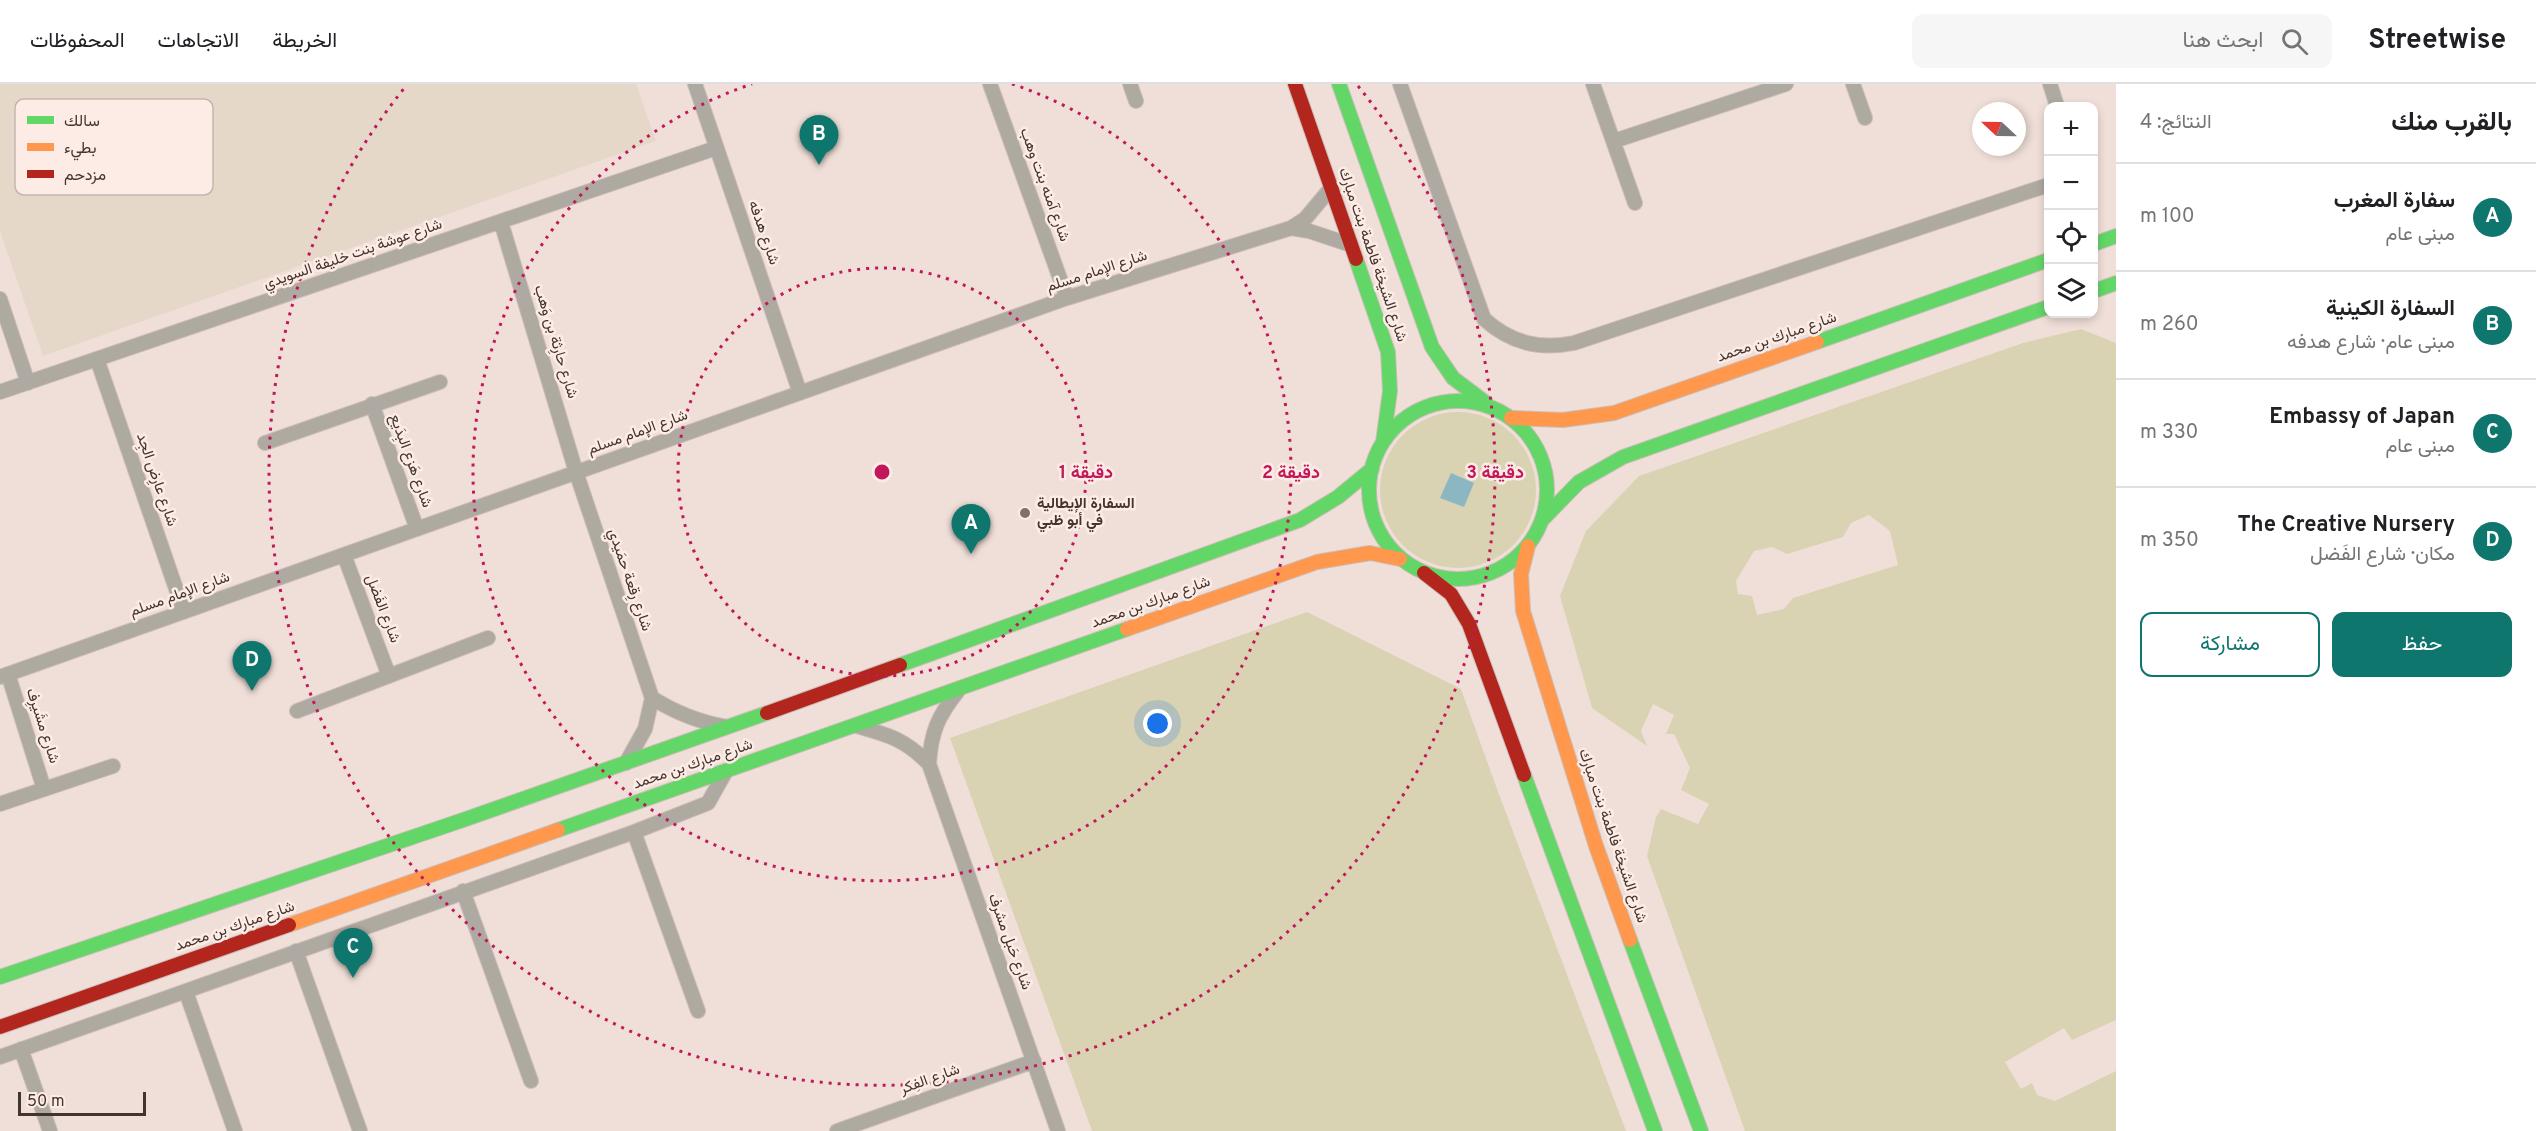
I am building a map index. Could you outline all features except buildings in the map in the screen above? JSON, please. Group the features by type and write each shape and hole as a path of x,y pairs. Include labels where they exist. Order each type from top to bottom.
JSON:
{"main road":[{"name":"شارع الشيخة فاطمة بنت مبارك","path":"1295,84 1388,352 1390,391 1383,442"},
{"name":"شارع الشيخة فاطمة بنت مبارك","path":"1339,84 1432,347 1454,378 1491,407"},
{"path":"2098,243 2116,236"},
{"name":"شارع مبارك بن محمد","path":"1511,418 1555,422 1587,420 1614,413 2044,262"},
{"path":"2098,290 2116,283"},
{"path":"1424,573 1446,579 1469,579 1491,573 1511,562 1528,546 1542,521 1569,488 1595,470 2044,309"},
{"path":"1542,521 1547,493 1544,465 1531,439 1511,418 1491,407 1467,401 1443,402 1427,407 1399,423 1383,442 1372,469 1369,494 1373,518 1384,540 1400,559 1424,573 1451,594 1469,624 1655,1131"},
{"name":"شارع مبارك بن محمد","path":"0,977 626,763 1300,520 1324,508 1372,469"},
{"name":"شارع الشيخة فاطمة بنت مبارك","path":"1528,546 1521,574 1523,611 1596,846 1701,1131"},
{"name":"شارع مبارك بن محمد","path":"0,1027 958,691 1317,562 1370,553 1400,559"}],"street":[{"name":"شارع هدفه","path":"695,84 800,393"},
{"name":"شارع آمنه بنت وهب","path":"990,84 1067,298"},
{"path":"1130,84 1136,101"},
{"path":"1400,84 1484,319 1498,331 1514,340 1534,345 1557,346 1574,343 2044,187"},
{"path":"1593,84 1635,203"},
{"path":"1614,141 1786,84"},
{"path":"1853,84 1865,118"},
{"path":"2050,84 2056,102"},
{"name":"شارع عوشة بنت خليفة السويدي","path":"0,392 716,148"},
{"name":"شارع الإمام مسلم","path":"4,675 1067,298 1291,228 1305,219 1332,188"},
{"name":"شارع حارِثة بن وَهب","path":"501,222 576,472"},
{"path":"1291,228 1309,231 1351,245"},
{"path":"0,299 28,383"},
{"name":"شارع عارِض الجِد","path":"97,359 184,612"},
{"name":"شارع هَزع البِدَيع","path":"266,442 440,382"},
{"name":"شارع هَزع البِدَيع","path":"372,404 417,529"},
{"name":"شارع رِقعة حمَيدي","path":"576,472 652,698"},
{"name":"شارع الفَضل","path":"344,555 390,676"},
{"path":"297,711 488,638"},
{"name":"شارع مشَيرِف","path":"4,675 44,789"},
{"name":"شارع حَبل مشرف","path":"958,691 936,723 929,764 1058,1131"},
{"path":"626,763 645,729 652,698 696,721 728,727"},
{"name":"شارع حَبل مشرف","path":"857,726 892,736 906,743 929,764"},
{"name":"شارع مشَيرِف","path":"0,804 113,766"},
{"path":"0,1057 634,832 708,803 726,771"},
{"path":"634,832 698,1011"},
{"path":"463,891 531,1080"},
{"path":"296,951 360,1131"},
{"path":"186,992 236,1131"},
{"path":"21,1049 50,1131"},
{"name":"شارع الفِكر","path":"837,1131 1034,1061"}],"shaded area":[{"path":"0,84 636,84 656,141 43,356 0,231"},
{"path":"2081,329 2116,343 2116,1020 2072,1040 2064,1028 2005,1062 2021,1089 2032,1083 2037,1095 2055,1101 2116,1071 2116,1131 1745,1131 1647,856 1656,817 1661,809 1698,824 1709,804 1681,790 1690,768 1674,734 1666,734 1674,715 1653,704 1641,731 1647,746 1592,708 1560,596 1586,531 1639,476 2023,343","holes":["1869,515 1890,531 1898,565 1793,598 1784,609 1757,615 1752,596 1738,594 1736,581 1754,551 1772,547 1787,554 1843,537 1851,523"]},
{"path":"1458,412 1488,418 1513,435 1530,460 1536,490 1530,520 1513,545 1488,562 1458,568 1428,562 1403,545 1386,520 1380,490 1386,460 1403,435 1428,418"},
{"path":"1307,612 1461,689 1626,1131 1092,1131 950,738"}],"water":[{"path":"1451,473 1474,483 1464,507 1440,498"}],"traffic: fast":[{"path":"1339,84 1432,347 1453,378 1486,403"},
{"path":"2098,243 2116,236"},
{"path":"1356,259 1388,352 1390,391 1383,442"},
{"path":"1817,342 2044,261"},
{"path":"2098,290 2116,283"},
{"path":"1543,519 1579,482 1623,457 2044,308"},
{"path":"1458,401 1492,408 1521,427 1540,456 1547,490 1540,524 1521,553 1492,572 1458,579 1424,572 1395,553 1376,524 1369,490 1376,456 1395,427 1424,408 1458,401"},
{"path":"900,665 1300,520 1338,497 1372,469"},
{"path":"558,830 1127,629"},
{"path":"0,977 463,820 767,713"},
{"path":"1524,775 1655,1131"},
{"path":"1630,940 1701,1131"}],"traffic: slow":[{"path":"1511,418 1563,420 1614,413 1817,342"},
{"path":"1528,546 1521,574 1523,611 1596,846 1630,940"},
{"path":"1127,629 1317,562 1370,553 1400,559"},
{"path":"289,925 558,830"}],"traffic: jam":[{"path":"1295,84 1356,259"},
{"path":"1424,573 1451,594 1469,624 1524,775"},
{"path":"767,713 900,665"},
{"path":"0,1027 289,925"}],"place":[{"name":"السفارة الكينية","path":"819,165"},
{"name":"السفارة الإيطالية في أبو ظبي","path":"1025,513"},
{"name":"سفارة المغرب","path":"971,554"},
{"name":"The Creative Nursery","path":"252,691"},
{"name":"Embassy of Japan","path":"353,978"}]}
